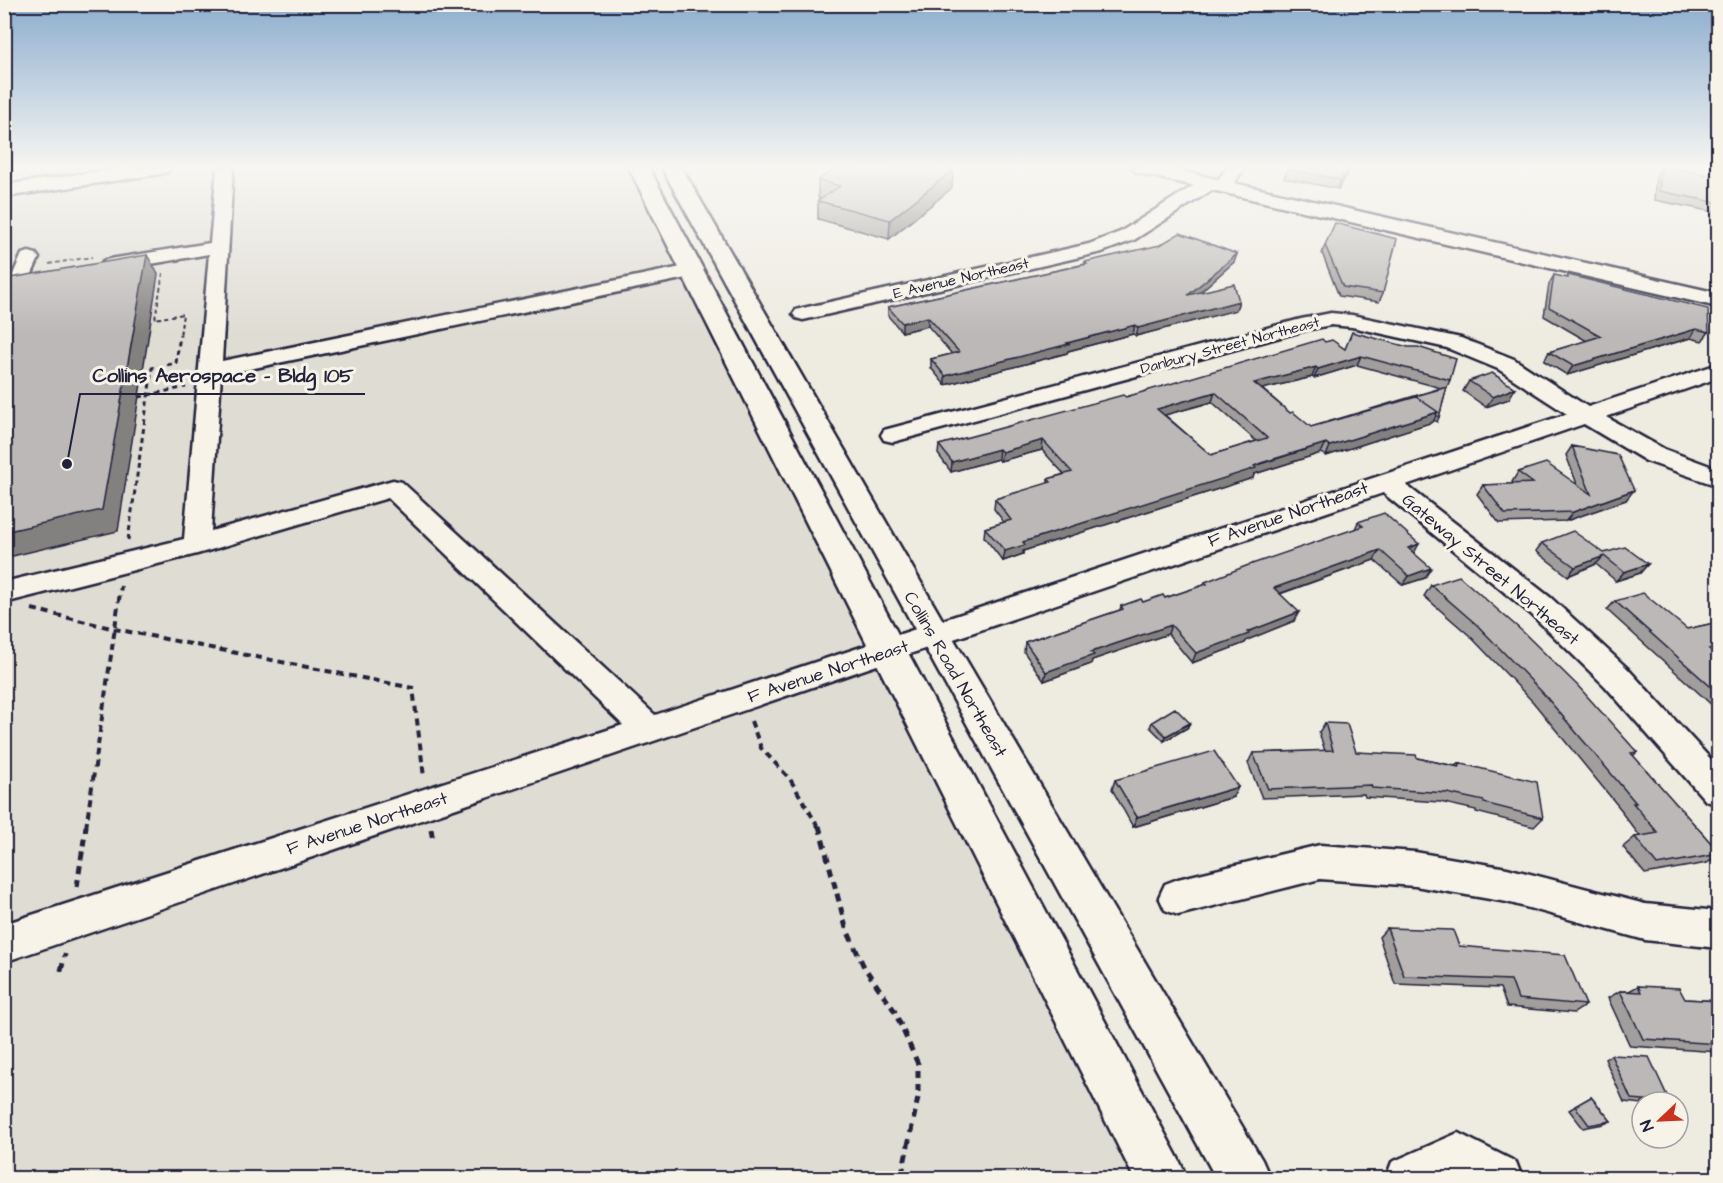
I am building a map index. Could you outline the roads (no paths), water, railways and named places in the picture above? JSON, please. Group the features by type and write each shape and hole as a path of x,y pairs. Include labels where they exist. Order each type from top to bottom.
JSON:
{"main road":[{"path":"667,223 1161,1179"},
{"name":"Collins Road Northeast","path":"703,223 934,635 1244,1179"},
{"path":"1386,223 1719,300"}],"street":[{"path":"197,545 221,223"},
{"name":"E Avenue Northeast","path":"803,314 1095,248 1127,236 1149,223"},
{"path":"91,269 219,247"},
{"path":"12,282 29,258"},
{"path":"211,376 691,271"},
{"path":"12,282 44,277"},
{"name":"Danbury Street Northeast","path":"893,435 1296,326 1331,319 1373,324 1480,352 1506,364 1585,415 1654,455 1719,478"},
{"name":"F Avenue Northeast","path":"4,943 888,651 1719,371"},
{"name":"Gateway Street Northeast","path":"1384,482 1541,606 1616,677 1719,790"},
{"path":"16,600 124,563 197,545 393,488 650,730"},
{"path":"1178,897 1320,862 1415,869 1508,885 1645,922 1719,930"},
{"path":"1407,1179 1458,1155 1500,1179"}],"place":[{"name":"Collins Aerospace - Bldg 105","path":"67,464"}]}
